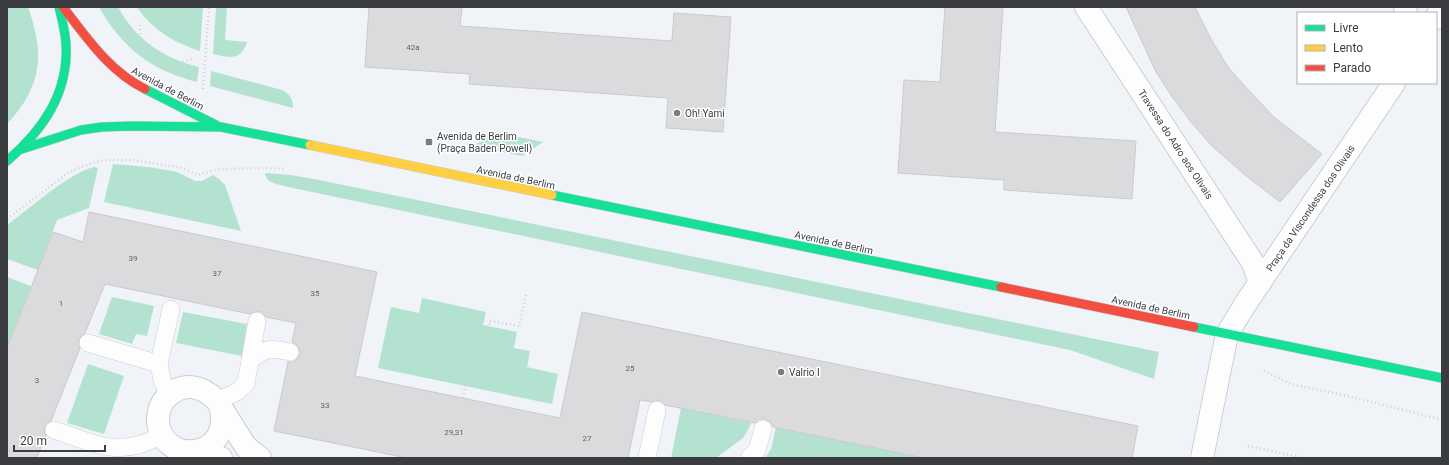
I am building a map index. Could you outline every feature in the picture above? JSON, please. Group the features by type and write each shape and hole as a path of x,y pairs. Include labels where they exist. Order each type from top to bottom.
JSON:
{"main road":[{"path":"7,161 22,149 40,128 55,106 66,67 66,49 59,7"},
{"name":"Avenida de Berlim","path":"63,7 98,52 123,76 141,87 221,127"},
{"name":"Avenida de Berlim","path":"22,149 62,135 100,127 221,127 1442,378"}],"street":[{"name":"Travessa do Adro aos Olivais","path":"1086,7 1253,263 1260,283"},
{"name":"Praça da Viscondessa dos Olivais","path":"1227,334 1393,84"},
{"path":"1202,458 1227,334"},
{"path":"221,458 181,450 170,444 162,435 158,426 158,416 161,406 169,395 177,390 194,388 203,390 211,395 246,447 260,458"},
{"path":"181,450 199,451 214,442 222,426 222,417 219,405"}],"lane":[{"path":"169,395 162,380 159,364 171,309"},
{"path":"219,405 242,388 246,383 257,321"},
{"path":"88,343 159,364"},
{"path":"250,361 261,352 268,349 290,352"},
{"path":"647,458 658,410"},
{"path":"749,458 757,450 762,429"},
{"path":"54,430 101,446 112,448 136,446 149,442 162,435"}],"path":[{"path":"203,89 209,7"},
{"path":"140,25 142,57"},
{"path":"160,69 195,58"},
{"path":"7,219 71,171 95,162 108,160 132,160 183,168 198,175 215,170 266,168"},
{"path":"462,398 476,330 487,332 490,321 519,326 526,294"},
{"path":"1266,372 1290,384 1352,397 1442,420"},
{"path":"789,430 825,458"},
{"path":"1248,446 1304,458"}],"green space":[{"path":"7,7 28,7 37,40 38,55 34,83 19,110 7,124"},
{"path":"99,7 118,7 133,29 152,46 162,53 199,67 197,82 166,71 140,56 118,35"},
{"path":"137,7 203,7 200,51 173,40 165,35 143,15"},
{"path":"216,7 227,7 225,40 247,42 242,52 234,57 213,54"},
{"path":"211,71 282,90 290,97 293,108 210,86"},
{"path":"494,132 543,142 522,156 473,146"},
{"path":"113,164 149,167 177,172 195,181 202,181 213,175 225,185 241,231 104,202"},
{"path":"94,167 98,168 89,208 57,220 38,270 7,259 7,225 49,192 73,176"},
{"path":"265,173 291,175 319,180 1159,352 1154,379 1070,350 288,187 270,181 266,177"},
{"path":"7,277 31,286 7,348"},
{"path":"112,297 154,306 147,336 136,334 132,344 99,334"},
{"path":"422,298 486,312 483,325 517,332 514,348 530,351 527,367 558,374 552,404 378,368 391,307 419,313"},
{"path":"183,312 247,324 242,356 176,343"},
{"path":"88,364 124,376 104,434 67,423"},
{"path":"681,408 751,423 743,438 716,458 671,458"},
{"path":"776,427 924,458 765,458 771,449"}],"building":[{"path":"369,7 462,7 460,26 672,41 674,13 731,17 723,132 666,128 668,98 469,84 470,74 365,67"},
{"path":"945,7 1003,7 995,132 1136,141 1132,199 1004,190 1004,180 898,173 904,80 940,82"},
{"path":"1126,7 1195,7 1211,39 1228,67 1274,117 1322,154 1280,202 1245,175 1211,145 1191,122 1156,72"},
{"path":"89,212 377,272 355,376 560,418 582,312 1138,426 1132,458 924,458 773,427 770,422 765,419 760,419 755,423 665,405 659,400 652,402 640,400 628,458 407,458 274,431 288,362 293,362 300,354 297,345 292,342 296,323 266,317 259,311 250,314 105,284 85,333 79,340 80,348 51,421 45,426 44,432 46,435 37,458 7,458 7,348 53,232 83,242"}],"traffic: fast":[{"path":"7,161 32,137 51,109 58,94 66,61 66,43 59,7"},
{"path":"145,89 216,125"},
{"path":"22,149 81,130 102,127 131,126 221,127 310,145"},
{"path":"552,195 1001,287"},
{"path":"1194,327 1442,378"}],"traffic: slow":[{"path":"310,145 552,195"}],"traffic: jam":[{"path":"63,7 100,53 120,73 145,89"},
{"path":"1001,287 1194,327"}],"place":[{"name":"Oh! Yami","path":"677,113"},
{"name":"Avenida de Berlim (Praça Baden Powell)","path":"429,142"},
{"name":"Valrio I","path":"781,372"}]}
